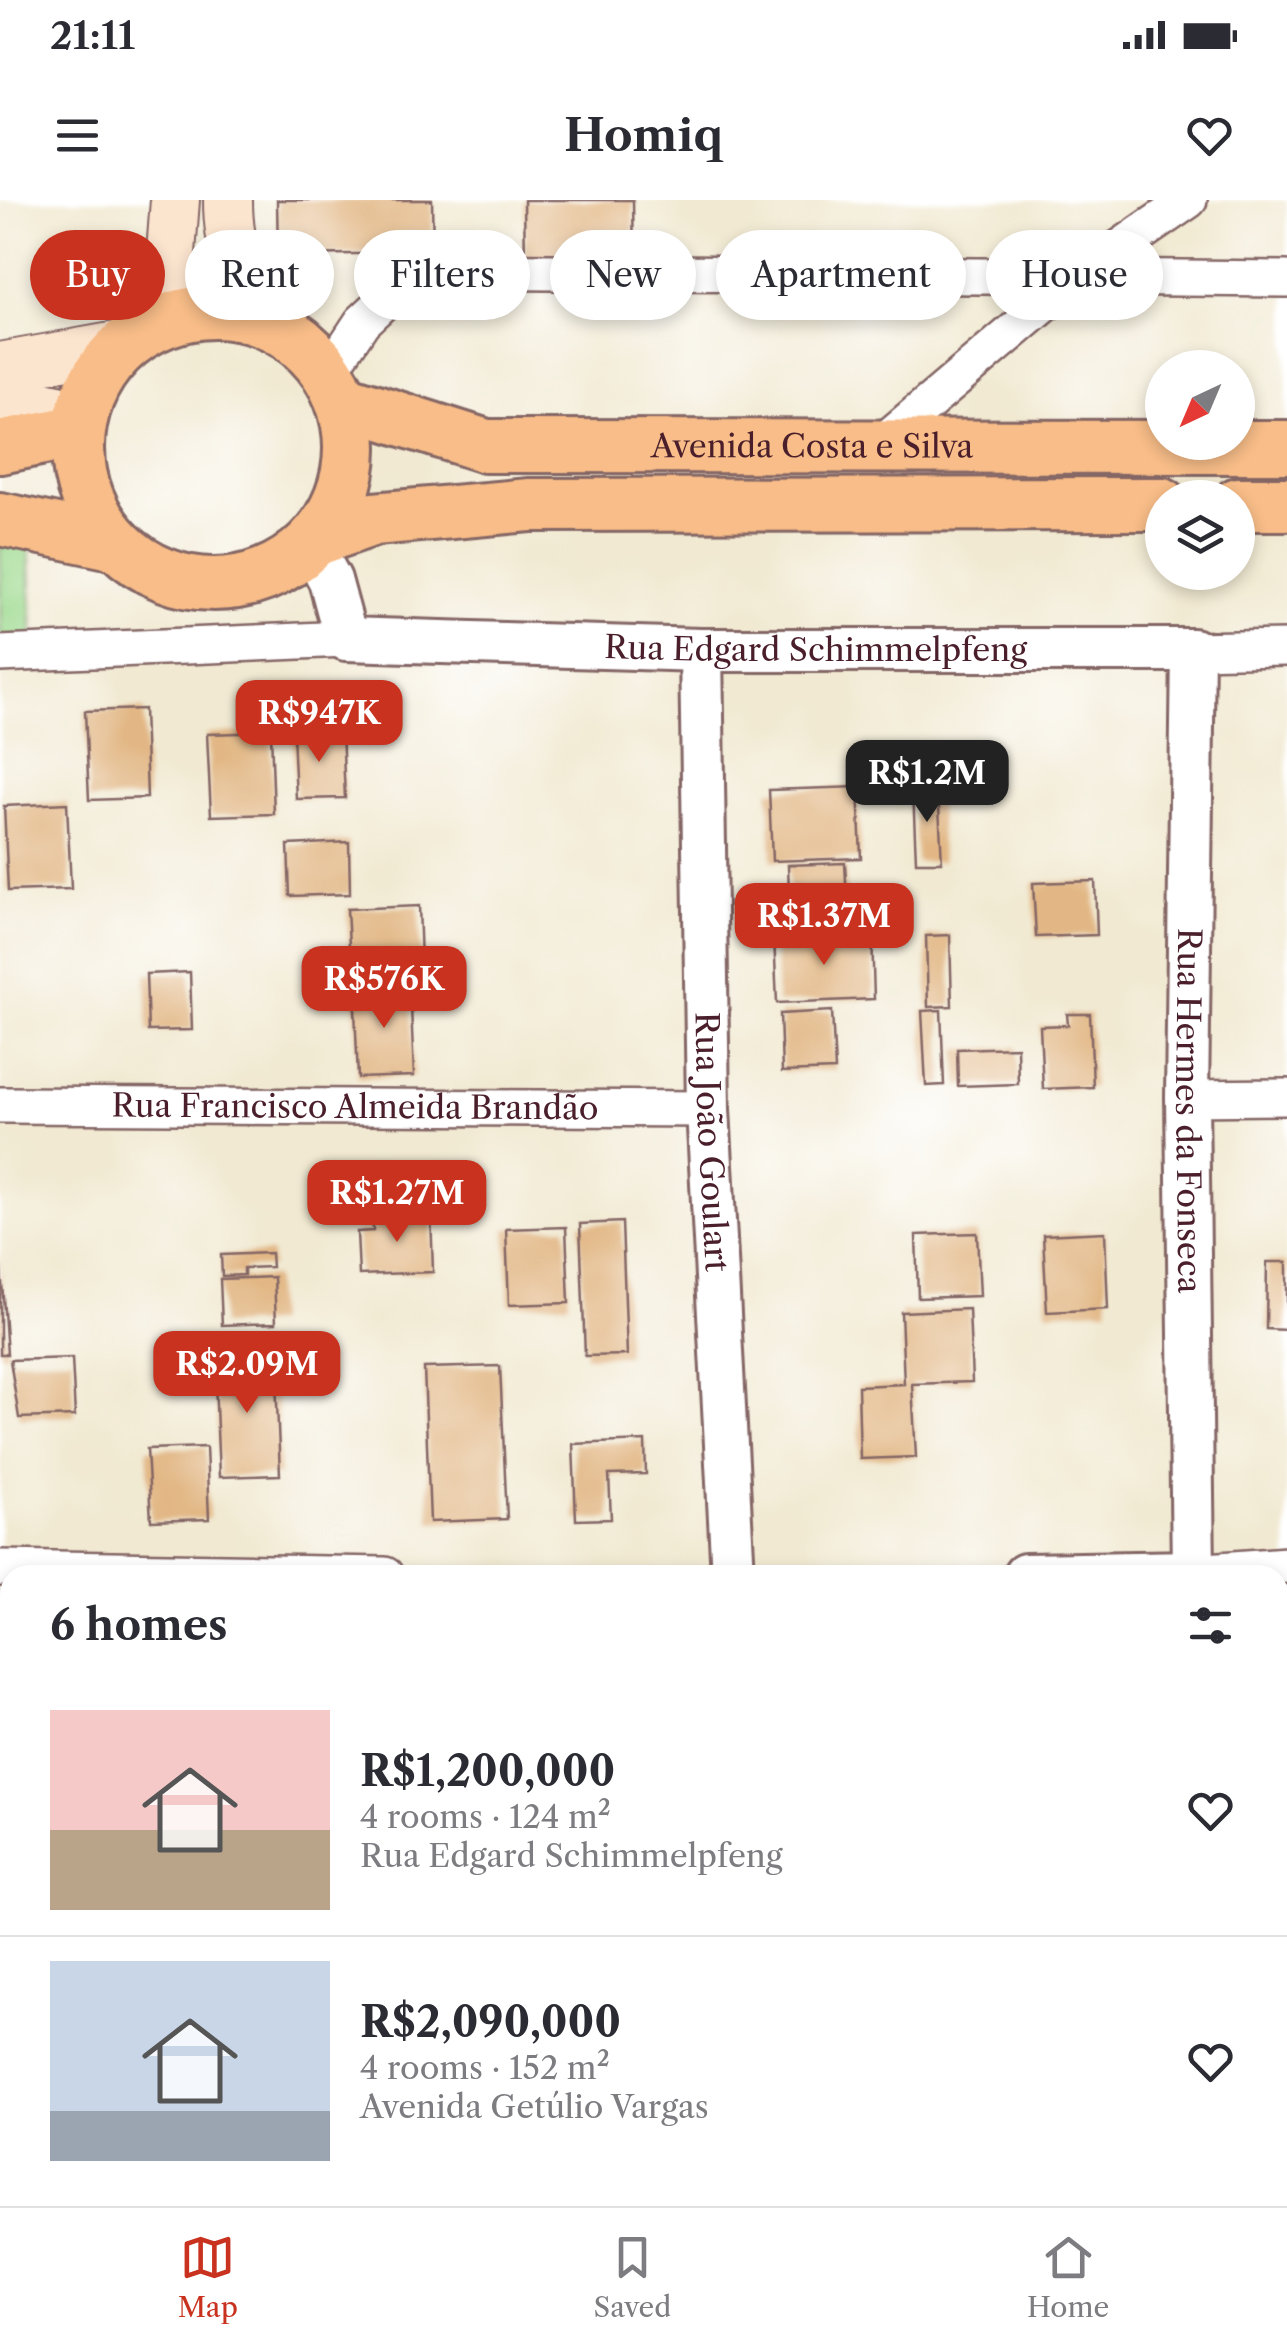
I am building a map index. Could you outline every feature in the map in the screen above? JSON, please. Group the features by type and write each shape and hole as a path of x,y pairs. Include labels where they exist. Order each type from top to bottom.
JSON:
{"main road":[{"path":"80,422 97,376 144,332 175,200"},
{"path":"228,200 228,235 240,272 291,334"},
{"name":"Avenida Costa e Silva","path":"144,332 230,311 291,334 336,386 352,449 343,498 314,543"},
{"path":"0,367 144,332"},
{"name":"Avenida Costa e Silva","path":"336,386 486,446 1287,447"},
{"path":"0,398 80,422"},
{"path":"0,447 80,422"},
{"name":"Avenida Costa e Silva","path":"80,422 85,491 98,520 117,544 136,560 179,580 226,584 272,573 314,543 374,519 530,505 1145,504"},
{"path":"1255,504 1287,504"},
{"name":"Avenida Costa e Silva","path":"0,519 117,544"}],"street":[{"path":"1146,230 1189,200"},
{"path":"336,386 362,322 393,293 453,272 986,277"},
{"path":"1163,278 1287,279"},
{"path":"878,446 1026,320"},
{"path":"314,543 330,580 346,639"},
{"name":"Rua Edgard Schimmelpfeng","path":"0,654 346,639 701,650 1287,648"},
{"name":"Rua João Goulart","path":"701,650 708,1109 731,1565"},
{"name":"Rua Hermes da Fonseca","path":"1194,650 1188,1098 1195,1565"},
{"path":"1188,1098 1287,1098"},
{"name":"Rua Francisco Almeida Brandão","path":"0,1106 708,1109"}],"green space":[{"path":"0,545 29,545 33,643 0,642"}],"building":[{"path":"277,200 432,200 433,230 354,230 354,254 334,254 334,230 278,230"},
{"path":"524,200 633,200 633,230 550,230 550,263 530,263 530,230 524,230"},
{"path":"144,709 147,798 89,800 85,711"},
{"path":"342,731 345,798 296,799 293,732"},
{"path":"271,732 274,814 211,816 207,734"},
{"path":"858,787 861,858 772,861 769,790"},
{"path":"938,788 942,862 916,862 913,789"},
{"path":"67,803 71,889 8,891 4,806"},
{"path":"349,842 350,894 290,896 288,845"},
{"path":"845,863 848,918 790,920 788,865"},
{"path":"1095,881 1097,935 1036,937 1033,883"},
{"path":"419,906 421,961 350,963 347,909"},
{"path":"872,933 874,999 777,1003 774,936"},
{"path":"950,935 952,1006 928,1007 926,936"},
{"path":"190,972 192,1030 148,1031 146,974"},
{"path":"410,984 414,1076 358,1078 354,986"},
{"path":"941,1010 944,1085 926,1086 922,1011"},
{"path":"832,1011 835,1070 782,1072 780,1014"},
{"path":"1067,1014 1090,1014 1093,1087 1043,1089 1040,1026 1068,1025"},
{"path":"1017,1047 1018,1084 958,1086 957,1049"},
{"path":"431,1213 433,1272 359,1275 357,1232 373,1231 372,1216"},
{"path":"622,1222 627,1355 585,1356 580,1224"},
{"path":"566,1227 569,1303 509,1305 506,1229"},
{"path":"1105,1232 1108,1309 1047,1312 1043,1235"},
{"path":"977,1233 980,1296 918,1298 916,1235"},
{"path":"0,1253 7,1354 0,1354"},
{"path":"271,1253 272,1267 244,1268 244,1275 222,1276 221,1255"},
{"path":"1267,1262 1287,1262 1287,1330 1266,1329"},
{"path":"274,1277 276,1323 222,1325 220,1279"},
{"path":"969,1309 972,1382 912,1384 916,1457 860,1459 858,1386 904,1384 901,1312"},
{"path":"275,1355 280,1475 219,1477 214,1357"},
{"path":"72,1358 75,1416 19,1418 10,1360"},
{"path":"500,1366 507,1519 430,1522 424,1368"},
{"path":"645,1441 646,1474 609,1475 611,1519 576,1520 573,1444"},
{"path":"206,1447 209,1519 151,1521 147,1449"}]}
